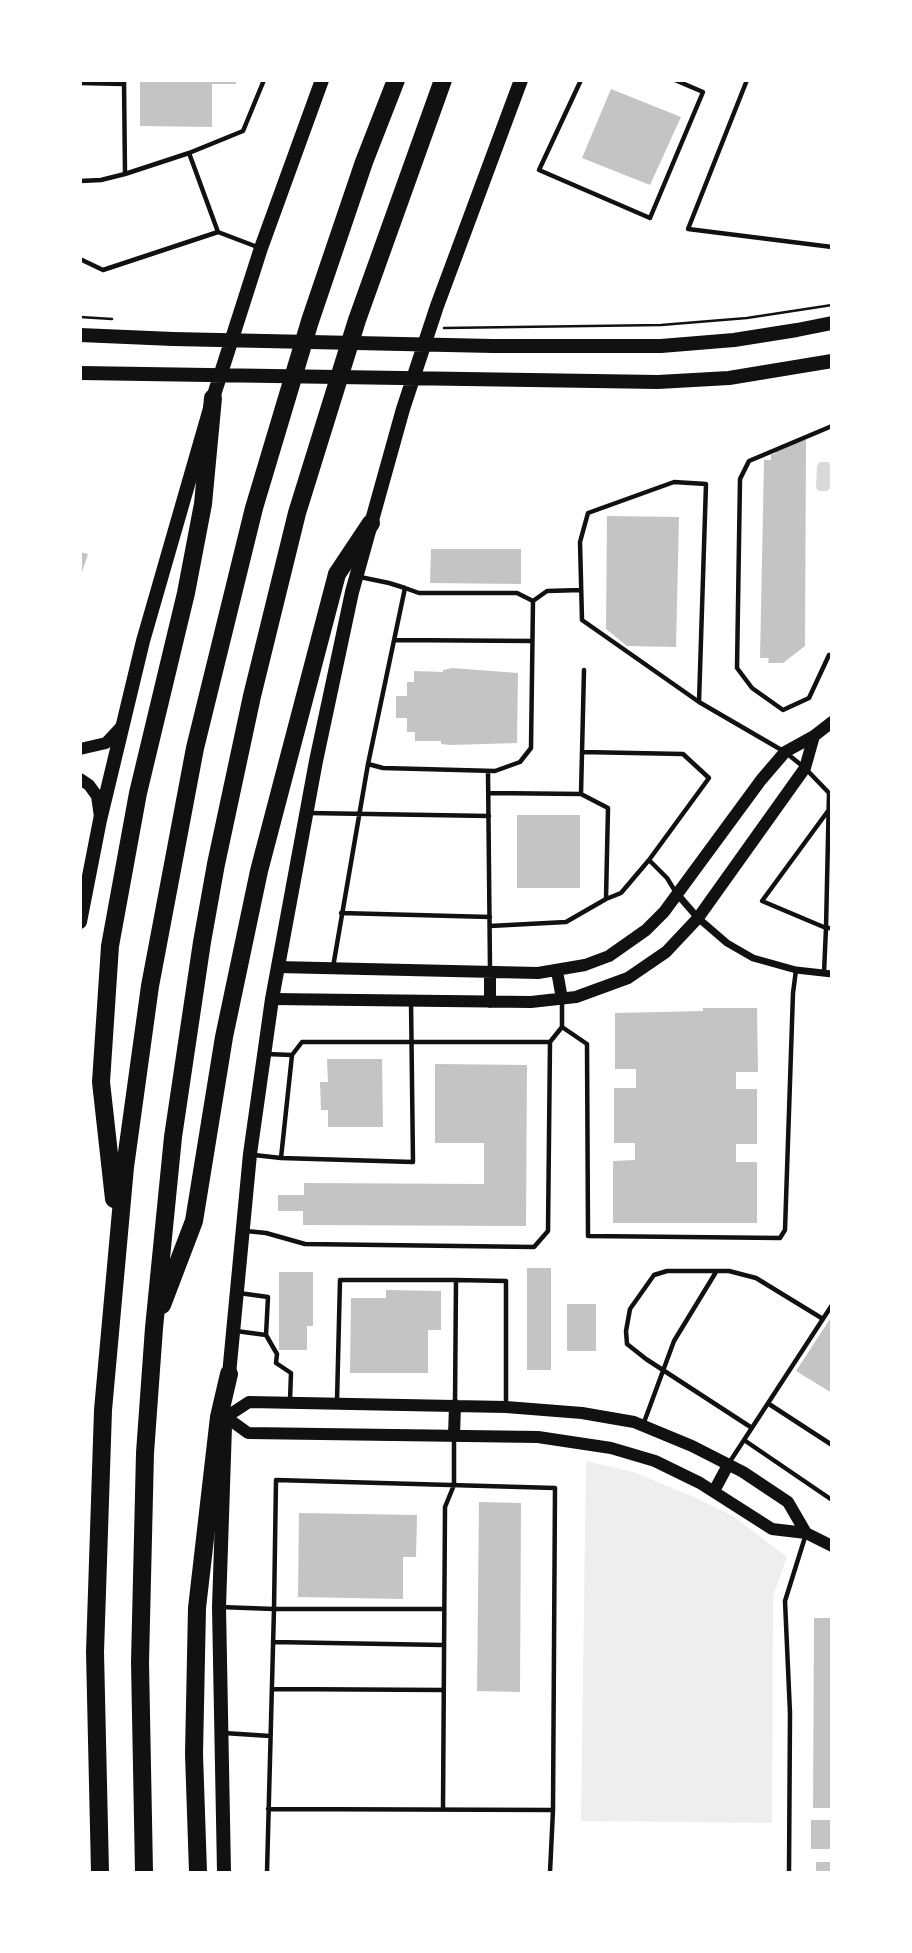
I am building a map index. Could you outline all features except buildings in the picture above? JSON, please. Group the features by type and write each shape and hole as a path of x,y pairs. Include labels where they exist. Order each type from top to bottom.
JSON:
{"highway":[{"path":"100,1872 95,1713 98,1519 104,1398 118,1228 140,1048 160,926 192,760 222,629 266,463 302,345 360,174 396,80"},
{"path":"144,1872 140,1649 145,1453 173,1137 216,863 252,696 297,513 366,293 443,80"},
{"path":"118,1228 101,1082 110,946 138,793 186,593 203,504 213,398"},
{"path":"154,1328 194,1221 224,1037 259,871 337,574 370,523"},
{"path":"198,1872 194,1754 197,1608 219,1416 229,1374"}],"main road":[{"path":"81,921 120,729 143,641 213,398 261,248 322,80"},
{"path":"224,1872 219,1607 226,1417 235,1292 250,1154 272,999 316,761 370,523 432,319 521,80"},
{"path":"80,335 493,346 661,346 734,340 831,323"},
{"path":"80,373 670,381 729,378 831,361"}],"street":[{"path":"278,967 557,971 609,956 646,930 678,895 761,780 785,752 814,736 831,722"},
{"path":"80,749 106,743 120,729"},
{"path":"272,999 530,1002 576,997 628,978 666,952 698,918 805,768 814,736"},
{"path":"80,779 89,785 97,796 100,820"},
{"path":"678,895 698,918 727,943 753,958 796,970 828,974"},
{"path":"557,971 562,999"},
{"path":"490,972 490,1002"},
{"path":"806,1533 788,1502 692,1446 634,1422 582,1413 506,1407 249,1402 226,1417 248,1433 538,1437 579,1441 655,1461 714,1491 772,1529 806,1533 831,1546"},
{"path":"454,1436 455,1405"},
{"path":"714,1491 728,1465"}],"lane":[{"path":"80,181 102,180 125,174 189,153 243,131 264,80"},
{"path":"581,80 539,170 650,218 703,92 675,80"},
{"path":"747,80 688,229 831,247"},
{"path":"80,83 124,82 125,174"},
{"path":"189,153 218,232"},
{"path":"80,259 103,270 218,232 261,248"},
{"path":"831,426 749,461 740,478 737,668 752,688 783,710 809,698 831,655"},
{"path":"699,702 706,484 674,482 588,513 580,542 583,620 699,702 785,752 830,792 828,974"},
{"path":"356,576 419,593 517,593 533,601"},
{"path":"333,969 368,764 405,588"},
{"path":"533,601 547,591 581,590"},
{"path":"368,764 383,768 488,771 520,762 531,748 533,601"},
{"path":"394,640 532,641"},
{"path":"581,794 584,670"},
{"path":"490,926 566,922 621,893 649,860 709,778 683,754 582,752"},
{"path":"488,771 490,972"},
{"path":"489,793 581,794 608,808 606,899"},
{"path":"828,810 762,901 829,928"},
{"path":"308,813 489,816"},
{"path":"649,860 667,878 678,895"},
{"path":"341,913 490,917"},
{"path":"562,1027 587,1044 588,1236 780,1238 785,1230 796,970"},
{"path":"242,1231 266,1233 305,1244 534,1247 548,1231 550,1042 562,1027 562,999"},
{"path":"250,1154 281,1158 413,1163 411,1000"},
{"path":"281,1158 292,1055 302,1042 550,1042"},
{"path":"263,1054 292,1055"},
{"path":"752,1428 628,1344 626,1331 630,1309 654,1275 667,1271 729,1271 756,1278 823,1319"},
{"path":"643,1425 674,1341 716,1271"},
{"path":"337,1404 340,1280 456,1280 506,1282 506,1407"},
{"path":"455,1405 456,1280"},
{"path":"235,1292 268,1297 266,1335 277,1354 276,1363 290,1373 290,1403"},
{"path":"728,1465 831,1305"},
{"path":"232,1330 266,1335"},
{"path":"769,1404 831,1445"},
{"path":"443,1809 445,1507 454,1485 454,1436"},
{"path":"744,1440 831,1500"},
{"path":"267,1872 276,1480 555,1488 553,1810 550,1872"},
{"path":"789,1872 790,1713 785,1601 806,1533"},
{"path":"219,1607 444,1609"},
{"path":"273,1642 444,1645"},
{"path":"272,1689 443,1690"},
{"path":"220,1733 270,1736"},
{"path":"268,1809 553,1810"}],"path":[{"path":"494,328 702,322 788,314 831,305"}],"shaded area":[{"path":"820,462 828,462 831,465 831,487 827,491 819,491 816,488 817,466"},
{"path":"586,1461 633,1472 694,1497 733,1516 787,1557 773,1596 772,1823 581,1821"}]}
